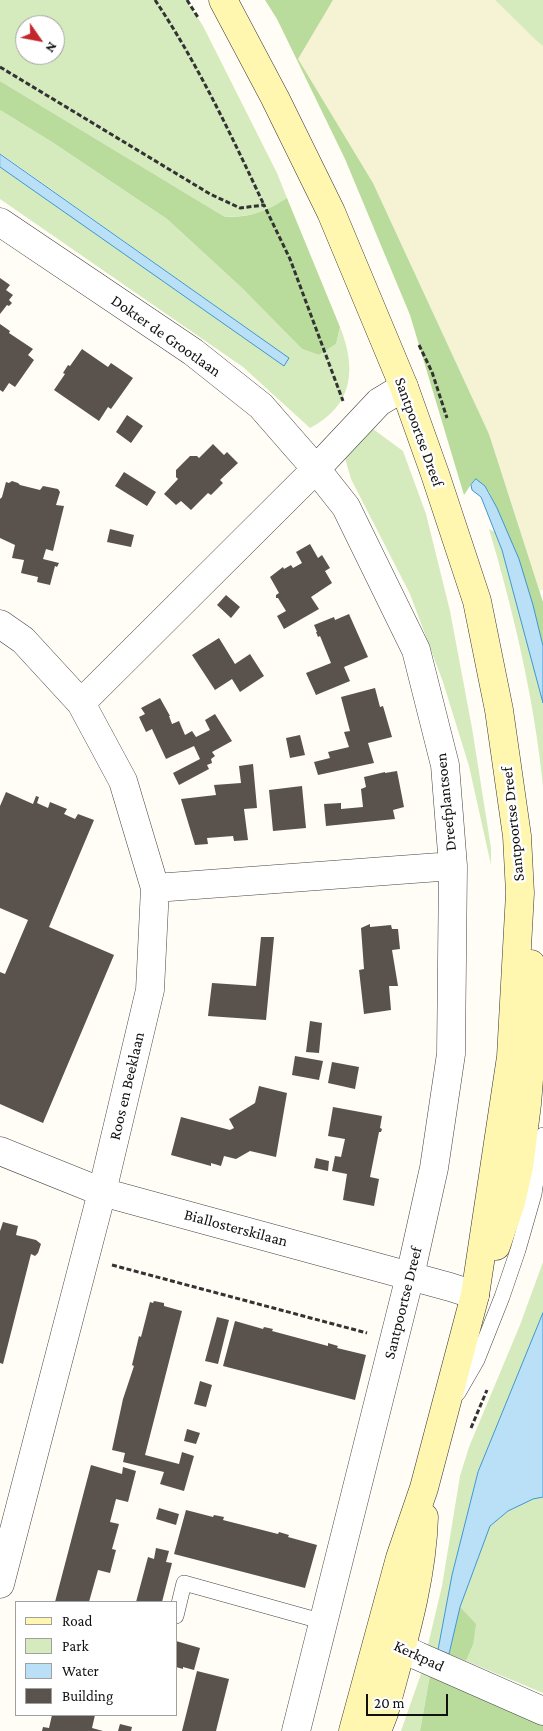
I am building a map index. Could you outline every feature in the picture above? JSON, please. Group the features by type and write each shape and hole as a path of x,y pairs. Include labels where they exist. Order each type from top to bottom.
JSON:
{"street":[{"name":"Santpoortse Dreef","path":"223,0 330,212 404,387 477,601 499,710 517,836 520,893 538,1010 527,1104 511,1202 495,1249 475,1295"},
{"name":"Dokter de Grootlaan","path":"0,222 193,352 261,406 316,468"},
{"path":"81,703 316,468 379,402 404,387"},
{"name":"Dreefplantsoen","path":"155,888 453,866 445,765 416,650 346,507 316,468"},
{"name":"Roos en Beeklaan","path":"0,624 23,640 81,703 123,781 155,888 150,990 102,1192 0,1584"},
{"name":"Santpoortse Dreef","path":"296,1731 410,1276 434,1168 451,1054 453,866"},
{"name":"Santpoortse Dreef","path":"377,1731 400,1558 424,1488 475,1295 511,1057 520,893"},
{"name":"Biallosterskilaan","path":"0,1151 102,1192 475,1295"},
{"name":"Santpoortse Dreef","path":"353,1731 390,1643"},
{"name":"Kerkpad","path":"390,1643 543,1711"}],"lane":[{"path":"511,1057 538,1010"},
{"path":"442,1420 477,1360 502,1297 534,1194 543,1135"},
{"path":"178,1608 184,1583 324,1622"}],"path":[{"path":"155,0 209,93 290,260 354,429"},
{"path":"0,67 210,194 240,208 264,205"},
{"path":"85,1258 394,1340"},
{"path":"470,1430 489,1386"}],"shaded area":[{"path":"333,0 495,0 543,46 543,590 539,590 489,434 373,183 297,59"}],"green space":[{"path":"0,0 186,0 203,26 277,173 287,198 258,213 225,217 0,81"},
{"path":"265,0 333,0 298,59 373,183 489,434 543,602 543,646 520,568 489,492 485,486 474,480 464,495 410,315 345,159 277,19"},
{"path":"495,0 543,0 543,46 538,42"},
{"path":"0,81 225,217 258,213 287,198 340,327 336,344 319,355 302,349 242,288 167,219 52,142 0,110"},
{"path":"0,110 52,142 167,219 242,288 302,349 319,355 336,344 340,327 349,357 349,372 348,385 335,409 310,428 243,367 0,199 0,166 289,358 0,153"},
{"path":"373,429 403,451 426,514 450,611 472,728 491,848 491,865 469,766 443,682 410,594 351,479 344,455 368,430"},
{"path":"489,529 495,532 502,550 543,702 543,786 529,688 507,593"},
{"path":"543,1262 543,1313 478,1472 452,1575 438,1650 427,1649 442,1586 460,1476 469,1447 520,1325"},
{"path":"543,1497 543,1693 466,1661 473,1645 460,1607 490,1526 508,1511 533,1499"},
{"path":"460,1607 476,1624 473,1645 466,1661 449,1654"},
{"path":"422,1671 430,1675 420,1731 401,1731"},
{"path":"430,1675 543,1722 543,1731 420,1731"}],"water":[{"path":"0,154 289,358 284,366 0,167"},
{"path":"476,479 485,486 497,508 519,559 533,605 543,646 543,703 502,550 481,497 472,490 471,485"},
{"path":"543,1313 543,1497 533,1499 508,1511 490,1526 460,1607 449,1654 438,1650 452,1575 478,1472"}],"building":[{"path":"0,278 10,285 6,290 13,295 9,300 12,303 9,306 7,305 0,314"},
{"path":"0,324 10,331 9,333 33,349 28,355 34,360 15,387 9,383 3,392 0,390"},
{"path":"82,349 108,367 111,363 133,378 111,409 108,407 99,421 54,390 65,374 63,373 68,365 70,366"},
{"path":"127,415 143,426 131,443 116,432"},
{"path":"213,444 224,455 227,452 238,463 220,480 223,483 211,495 208,493 191,510 181,501 176,505 164,494 178,479 176,477 176,470 190,456 197,456 199,458"},
{"path":"124,472 156,492 147,506 115,486"},
{"path":"12,481 40,490 43,486 58,489 60,492 56,505 64,506 53,551 46,549 43,559 59,563 57,567 55,566 50,585 37,582 38,577 21,573 24,560 12,558 15,545 0,538 0,499 6,482"},
{"path":"110,529 134,535 131,547 107,542"},
{"path":"310,544 318,558 322,555 330,568 325,571 332,583 311,597 319,609 284,629 277,616 286,611 278,598 276,598 276,595 279,593 270,577 283,567 284,569 291,565 293,568 302,563 296,552"},
{"path":"226,595 240,607 231,618 217,605"},
{"path":"349,614 368,657 344,667 350,681 316,695 306,673 331,663 314,625 334,617 335,620"},
{"path":"219,638 235,664 250,654 264,676 240,692 232,679 215,690 192,655"},
{"path":"375,688 380,707 383,706 392,737 368,743 374,763 318,775 314,762 330,758 328,752 349,747 344,732 350,731 341,697"},
{"path":"160,698 170,716 172,724 179,721 185,735 192,731 196,737 210,730 205,720 215,714 232,741 212,752 215,756 211,759 212,763 207,765 209,769 179,785 173,773 200,759 194,746 166,759 152,729 146,732 139,717 145,714 141,708"},
{"path":"300,735 305,755 290,758 286,738"},
{"path":"253,764 257,808 244,809 248,840 234,841 233,836 207,838 208,844 195,845 181,799 216,795 214,785 241,783 239,766"},
{"path":"397,771 404,807 393,810 395,819 326,826 324,804 341,803 341,809 363,807 361,789 366,787 364,777"},
{"path":"302,786 306,828 273,831 269,790"},
{"path":"6,792 33,804 36,796 39,797 37,803 48,808 50,802 67,809 64,814 75,819 78,814 94,820 49,927 114,955 43,1123 0,1104 0,972 5,974 28,920 0,908 0,806"},
{"path":"370,924 370,927 391,925 392,929 398,929 400,949 392,950 398,986 389,986 391,1010 364,1014 359,970 364,969 361,928"},
{"path":"261,937 274,937 266,1020 208,1016 212,983 256,986"},
{"path":"310,1021 322,1023 319,1053 306,1052"},
{"path":"295,1056 323,1061 319,1080 292,1075"},
{"path":"332,1062 359,1067 355,1089 328,1083"},
{"path":"259,1086 287,1093 276,1157 250,1151 236,1159 224,1156 221,1166 211,1163 211,1166 171,1155 181,1117 230,1130 234,1128 229,1119 255,1103"},
{"path":"333,1107 382,1116 380,1128 382,1129 379,1132 370,1177 379,1179 374,1206 343,1200 347,1174 332,1171 335,1156 341,1157 345,1139 328,1136"},
{"path":"316,1158 329,1161 328,1171 314,1168"},
{"path":"3,1222 18,1226 16,1235 36,1240 41,1244 35,1256 31,1254 3,1364 0,1363 0,1231"},
{"path":"154,1301 182,1311 145,1455 179,1464 182,1452 194,1456 184,1491 160,1484 164,1472 123,1462 125,1453 112,1450 123,1399 134,1366 132,1365 139,1336 141,1337 150,1302 153,1303"},
{"path":"217,1317 229,1320 218,1364 205,1361"},
{"path":"235,1321 263,1329 264,1327 273,1329 272,1331 328,1346 328,1343 338,1346 337,1348 366,1355 355,1400 223,1366"},
{"path":"200,1381 212,1385 206,1407 194,1404"},
{"path":"187,1429 200,1433 196,1444 184,1441"},
{"path":"91,1465 122,1474 123,1467 136,1471 128,1502 116,1499 110,1522 119,1524 112,1549 116,1550 110,1573 98,1570 89,1601 55,1601"},
{"path":"159,1508 179,1514 176,1525 156,1519"},
{"path":"186,1510 213,1517 214,1515 224,1517 223,1520 278,1534 279,1532 289,1535 288,1537 317,1545 305,1588 174,1554"},
{"path":"156,1548 169,1551 166,1562 172,1563 162,1601 136,1601 148,1557 154,1559"},
{"path":"178,1642 200,1648 194,1670 183,1667 183,1669 178,1668"},
{"path":"197,1671 229,1679 216,1731 182,1731"},
{"path":"52,1716 95,1716 92,1728 103,1731 42,1731 43,1727 49,1728"},
{"path":"120,1724 132,1727 131,1731 118,1731"}]}
